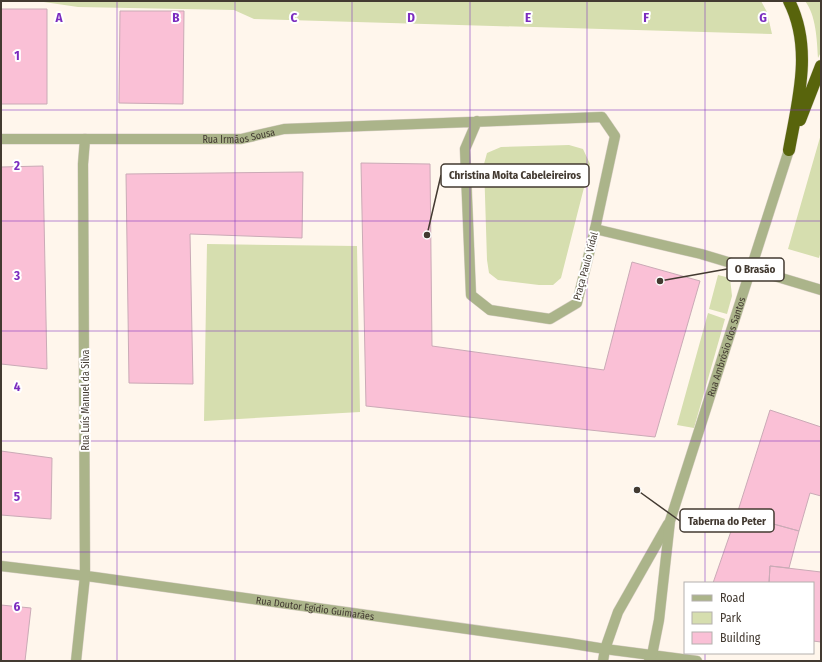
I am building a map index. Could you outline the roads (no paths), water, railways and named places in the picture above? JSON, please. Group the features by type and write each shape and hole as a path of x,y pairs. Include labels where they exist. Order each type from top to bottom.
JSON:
{"highway":[{"path":"789,1 798,24 802,51 801,82 789,150"},
{"path":"789,150 821,66"}],"street":[{"name":"Praça Paulo Vidal","path":"602,116 615,136 577,303 550,319 490,310 471,295 465,149 476,122 602,116"},
{"name":"Rua Irmãos Sousa","path":"1,139 241,139 284,129 476,122"},
{"name":"Rua Luís Manuel da Silva","path":"76,661 85,576 83,164 85,139"},
{"name":"Rua Ambrósio dos Santos","path":"670,521 789,150"},
{"path":"594,229 701,254 821,290"},
{"path":"603,661 605,649 618,612 670,521"},
{"path":"651,658 659,620 670,521"},
{"name":"Rua Doutor Egídio Guimarães","path":"1,566 85,576 568,643 629,652 651,658 697,661"}],"place":[{"name":"Christina Moita Cabeleireiros","path":"427,235"},
{"name":"O Brasão","path":"660,281"},
{"name":"Taberna do Peter","path":"637,490"}]}
